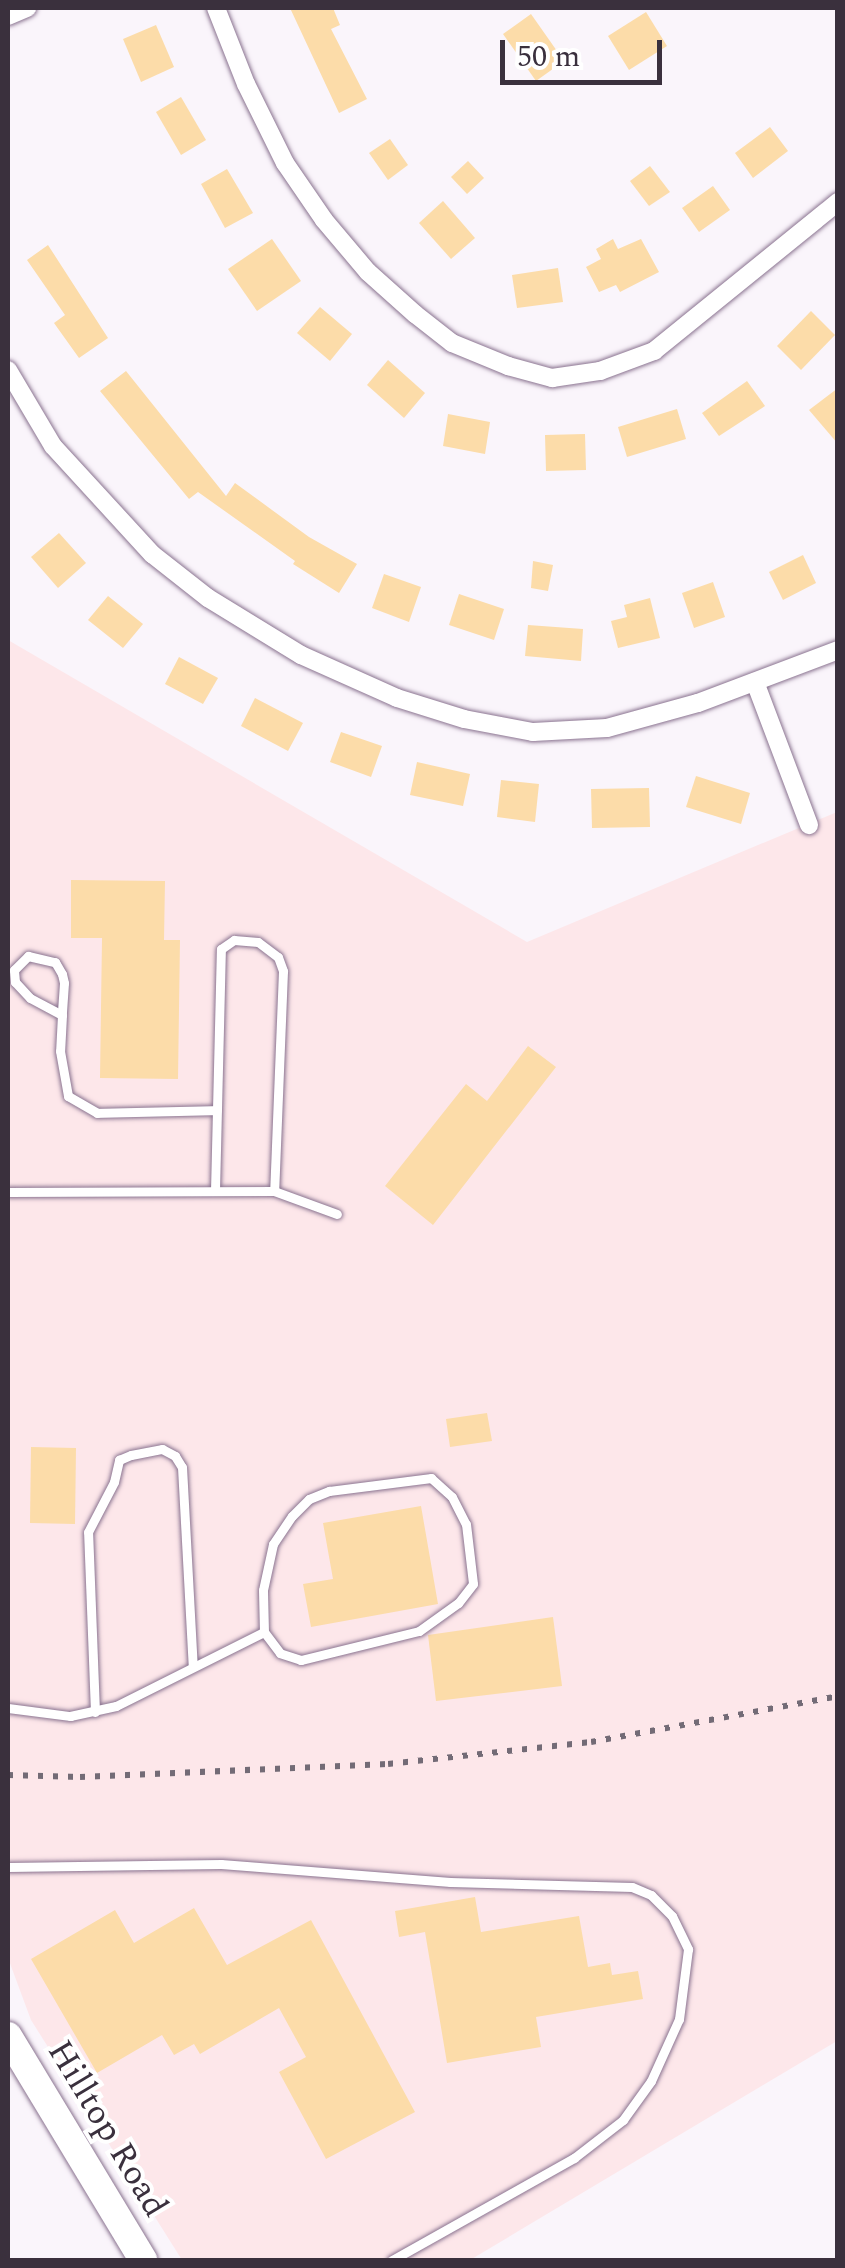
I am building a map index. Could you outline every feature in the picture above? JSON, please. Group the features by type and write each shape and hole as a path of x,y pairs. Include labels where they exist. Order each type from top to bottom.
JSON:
{"main road":[{"name":"Hilltop Road","path":"8,2036 143,2260"}],"street":[{"path":"8,16 27,8"},
{"path":"216,8 246,84 285,163 324,220 368,272 414,314 452,343 508,366 552,378 600,371 654,351 838,202"},
{"path":"8,370 53,446 152,554 208,598 300,655 396,698 464,719 532,732 607,728 755,682 838,650"},
{"path":"755,682 809,824"}],"lane":[{"path":"214,1191 221,949 234,940 258,942 278,957 283,971 274,1191"},
{"path":"62,1016 30,998 15,982 14,970 28,956 55,962 62,974 62,1016 60,1051 68,1096 80,1106 96,1112 216,1110"},
{"path":"8,1192 274,1191 337,1214"},
{"path":"94,1712 88,1532 114,1482 119,1460 131,1455 162,1449 175,1456 182,1466 193,1667"},
{"path":"431,1478 452,1498 466,1524 472,1584 441,1616 419,1630 301,1660 280,1653 264,1632 262,1590 272,1544 309,1500 329,1491 431,1478"},
{"path":"8,1708 70,1716 94,1712 165,1684 264,1632"},
{"path":"8,1867 221,1864 450,1882 632,1887 651,1895 672,1916 688,1949 679,2019 651,2080 623,2120 574,2158 392,2260"}],"shaded area":[{"path":"8,640 527,942 837,812 837,2041 470,2260 182,2260 31,2020 8,1958"}],"building":[{"path":"290,8 333,8 340,25 331,29 367,99 339,113"},
{"path":"646,12 667,46 629,70 608,36"},
{"path":"531,14 564,61 536,81 503,34"},
{"path":"156,25 174,67 141,82 123,39"},
{"path":"181,97 206,140 181,155 156,112"},
{"path":"770,127 788,151 753,178 735,153"},
{"path":"390,139 408,165 388,180 369,153"},
{"path":"468,161 484,178 467,194 451,177"},
{"path":"650,166 670,192 649,206 630,181"},
{"path":"227,169 253,213 225,228 201,184"},
{"path":"713,186 730,210 699,232 682,208"},
{"path":"443,201 475,238 451,259 419,223"},
{"path":"272,239 301,281 257,311 228,269"},
{"path":"613,239 618,249 641,239 659,272 620,292 616,285 599,292 586,267 601,259 596,249"},
{"path":"48,245 108,338 79,358 54,323 65,315 27,260"},
{"path":"558,268 563,302 517,308 512,275"},
{"path":"320,307 352,334 330,361 297,333"},
{"path":"811,311 835,335 801,370 777,346"},
{"path":"388,360 425,393 404,418 367,385"},
{"path":"126,371 226,496 235,483 309,537 357,564 339,593 293,564 295,561 198,492 189,499 100,391"},
{"path":"747,381 765,406 719,436 702,413"},
{"path":"838,388 838,444 809,410"},
{"path":"677,409 686,439 627,457 618,427"},
{"path":"448,414 490,422 485,454 443,446"},
{"path":"585,434 586,470 546,471 545,435"},
{"path":"59,533 86,563 58,588 31,557"},
{"path":"803,555 816,583 783,600 769,572"},
{"path":"533,561 553,565 548,591 531,588"},
{"path":"384,574 421,587 409,622 372,608"},
{"path":"713,582 725,617 694,628 682,593"},
{"path":"459,594 504,609 494,640 449,625"},
{"path":"108,596 143,624 123,648 88,620"},
{"path":"650,598 660,638 618,648 611,621 627,617 624,605"},
{"path":"528,625 583,629 581,661 525,656"},
{"path":"179,657 218,678 203,704 165,684"},
{"path":"255,698 303,723 288,751 241,726"},
{"path":"341,732 382,746 371,777 330,762"},
{"path":"417,762 470,774 463,806 410,795"},
{"path":"696,776 750,793 741,824 686,807"},
{"path":"501,780 539,784 535,822 497,817"},
{"path":"649,788 650,827 592,828 591,789"},
{"path":"71,880 165,881 164,940 180,940 178,1079 100,1078 102,938 71,938"},
{"path":"528,1046 556,1067 433,1225 385,1186 466,1084 487,1101"},
{"path":"487,1413 492,1441 450,1447 446,1419"},
{"path":"31,1447 76,1448 75,1524 30,1523"},
{"path":"421,1506 438,1604 311,1627 303,1584 333,1579 323,1523"},
{"path":"553,1617 562,1686 436,1701 428,1635"},
{"path":"475,1897 481,1932 579,1916 588,1967 610,1963 612,1975 638,1971 643,1999 536,2017 541,2047 447,2063 425,1932 399,1937 395,1911"},
{"path":"194,1908 227,1965 311,1920 415,2112 326,2159 279,2072 306,2057 279,2008 200,2054 194,2044 174,2055 162,2035 97,2073 31,1959 115,1910 134,1943"}],"railway":[{"path":"8,1775 80,1777 388,1764 591,1742 838,1696"}]}
